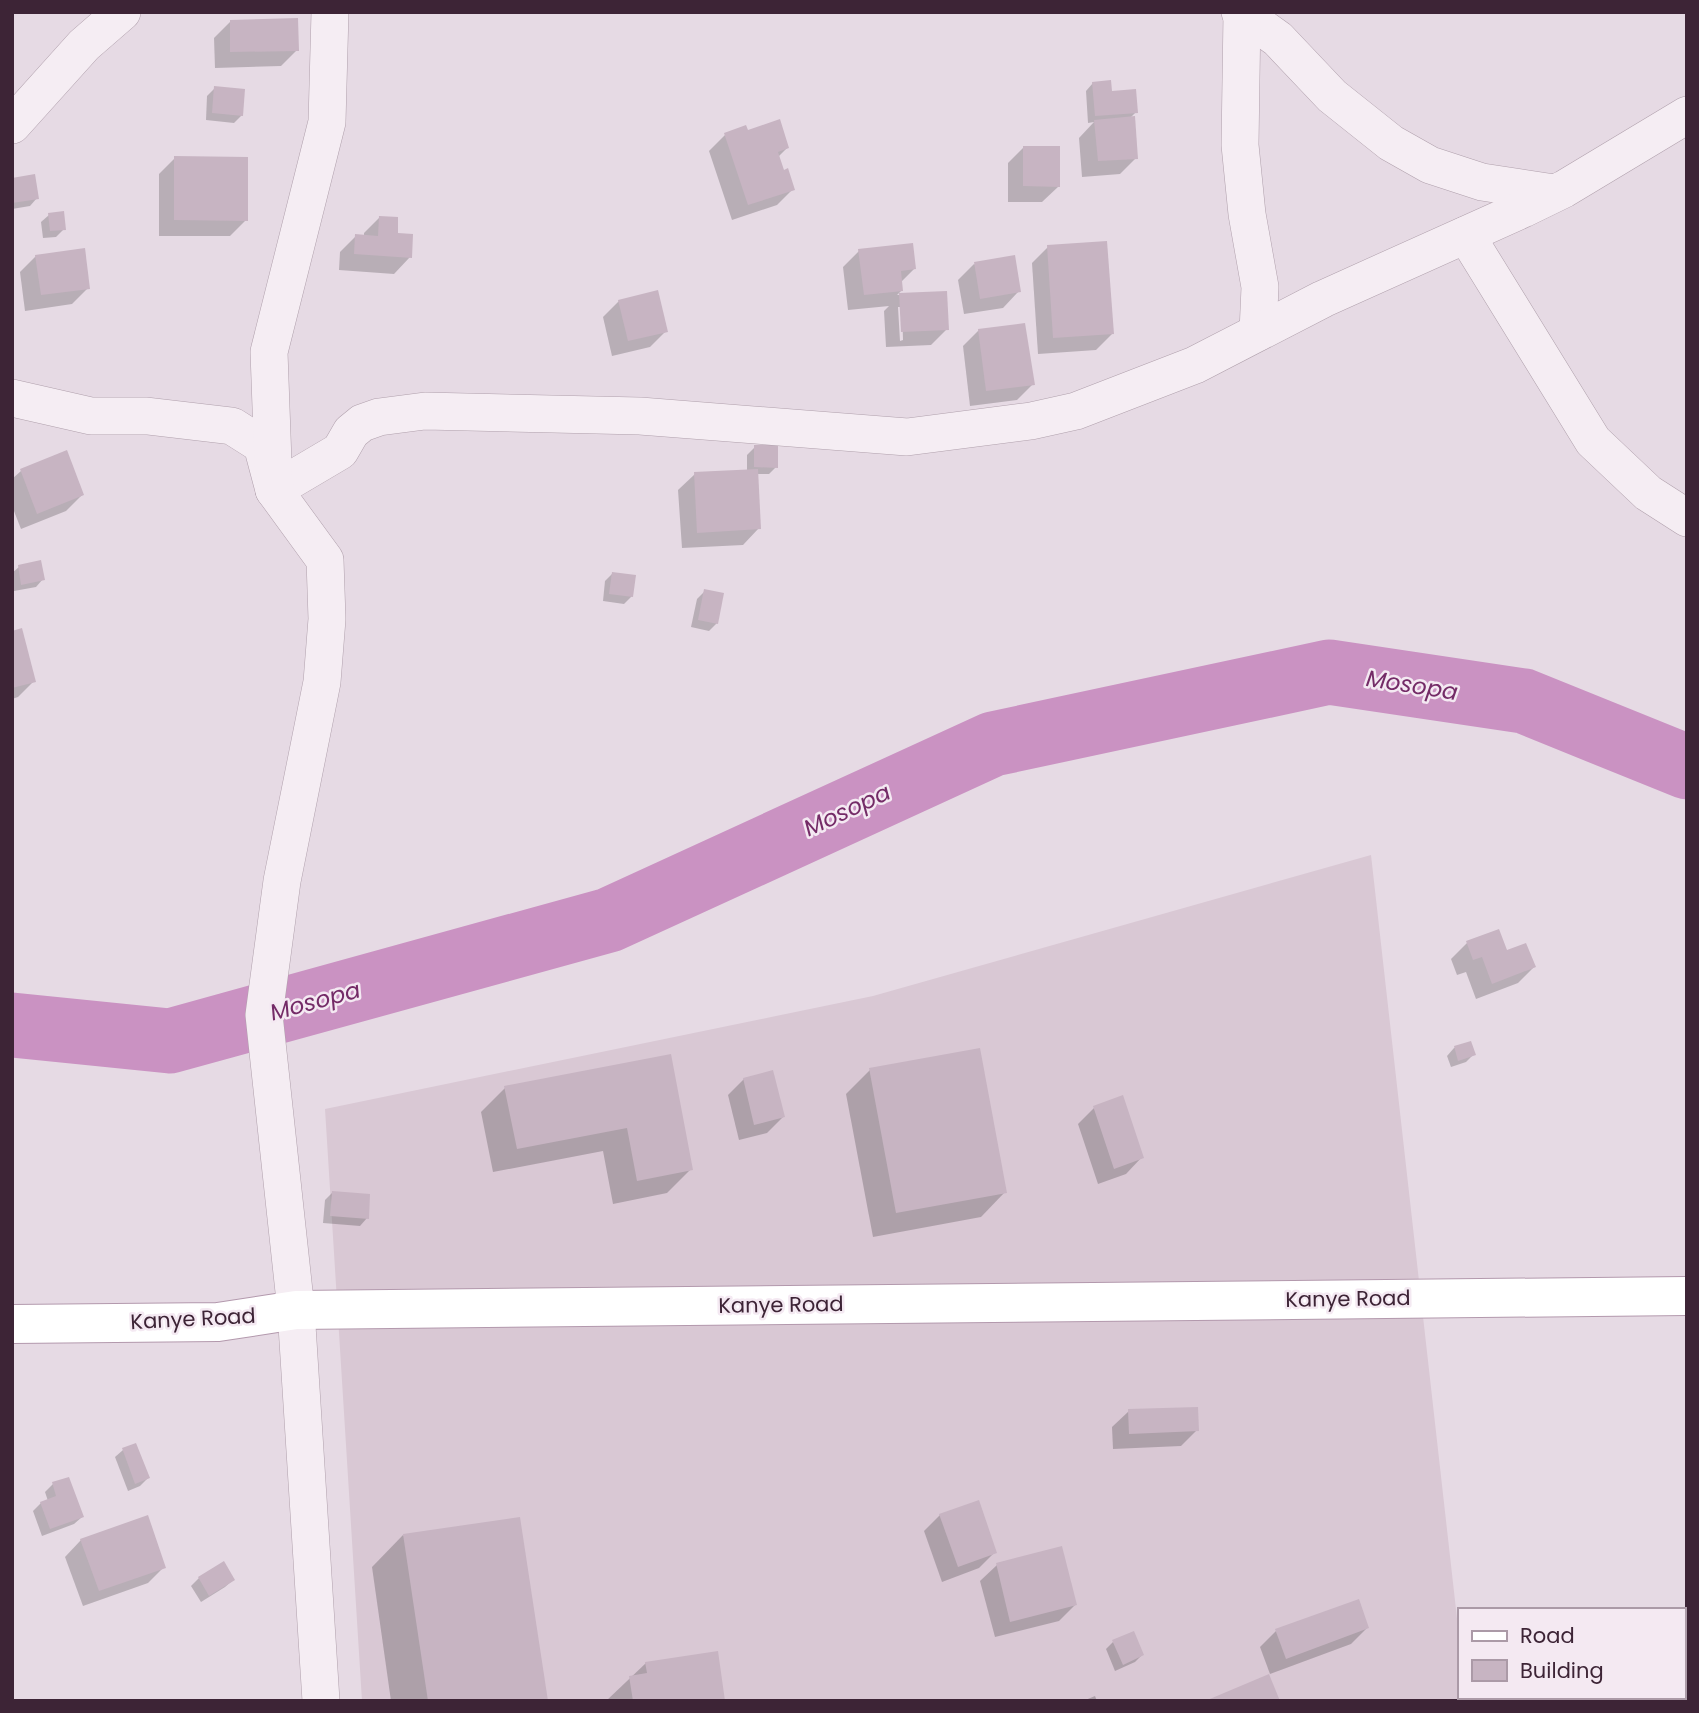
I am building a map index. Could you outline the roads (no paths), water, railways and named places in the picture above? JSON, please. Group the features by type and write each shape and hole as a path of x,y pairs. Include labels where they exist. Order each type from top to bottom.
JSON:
{"main road":[{"name":"Kanye Road","path":"12,1324 218,1322 296,1311 1687,1296"}],"street":[{"path":"12,125 84,45 122,12"},
{"path":"274,490 270,352 327,122 330,12"},
{"path":"1241,13 1240,145 1247,214 1258,274 1258,332"},
{"path":"1241,13 1278,39 1332,96 1391,143 1430,165 1482,182 1554,193"},
{"path":"274,490 340,451 351,432 362,423 379,417 425,411 640,416 907,437 1031,421 1076,411 1195,365 1323,299 1554,193 1687,115"},
{"path":"1466,235 1593,441 1648,493 1687,518"},
{"path":"12,398 91,416 147,416 232,426 262,445 274,490 325,560 327,620 322,682 282,881 264,1015 296,1311 321,1701"}],"waterway":[{"name":"Mosopa","path":"12,1025 170,1041 609,920 993,744 1329,672 1524,701 1687,767"}]}
